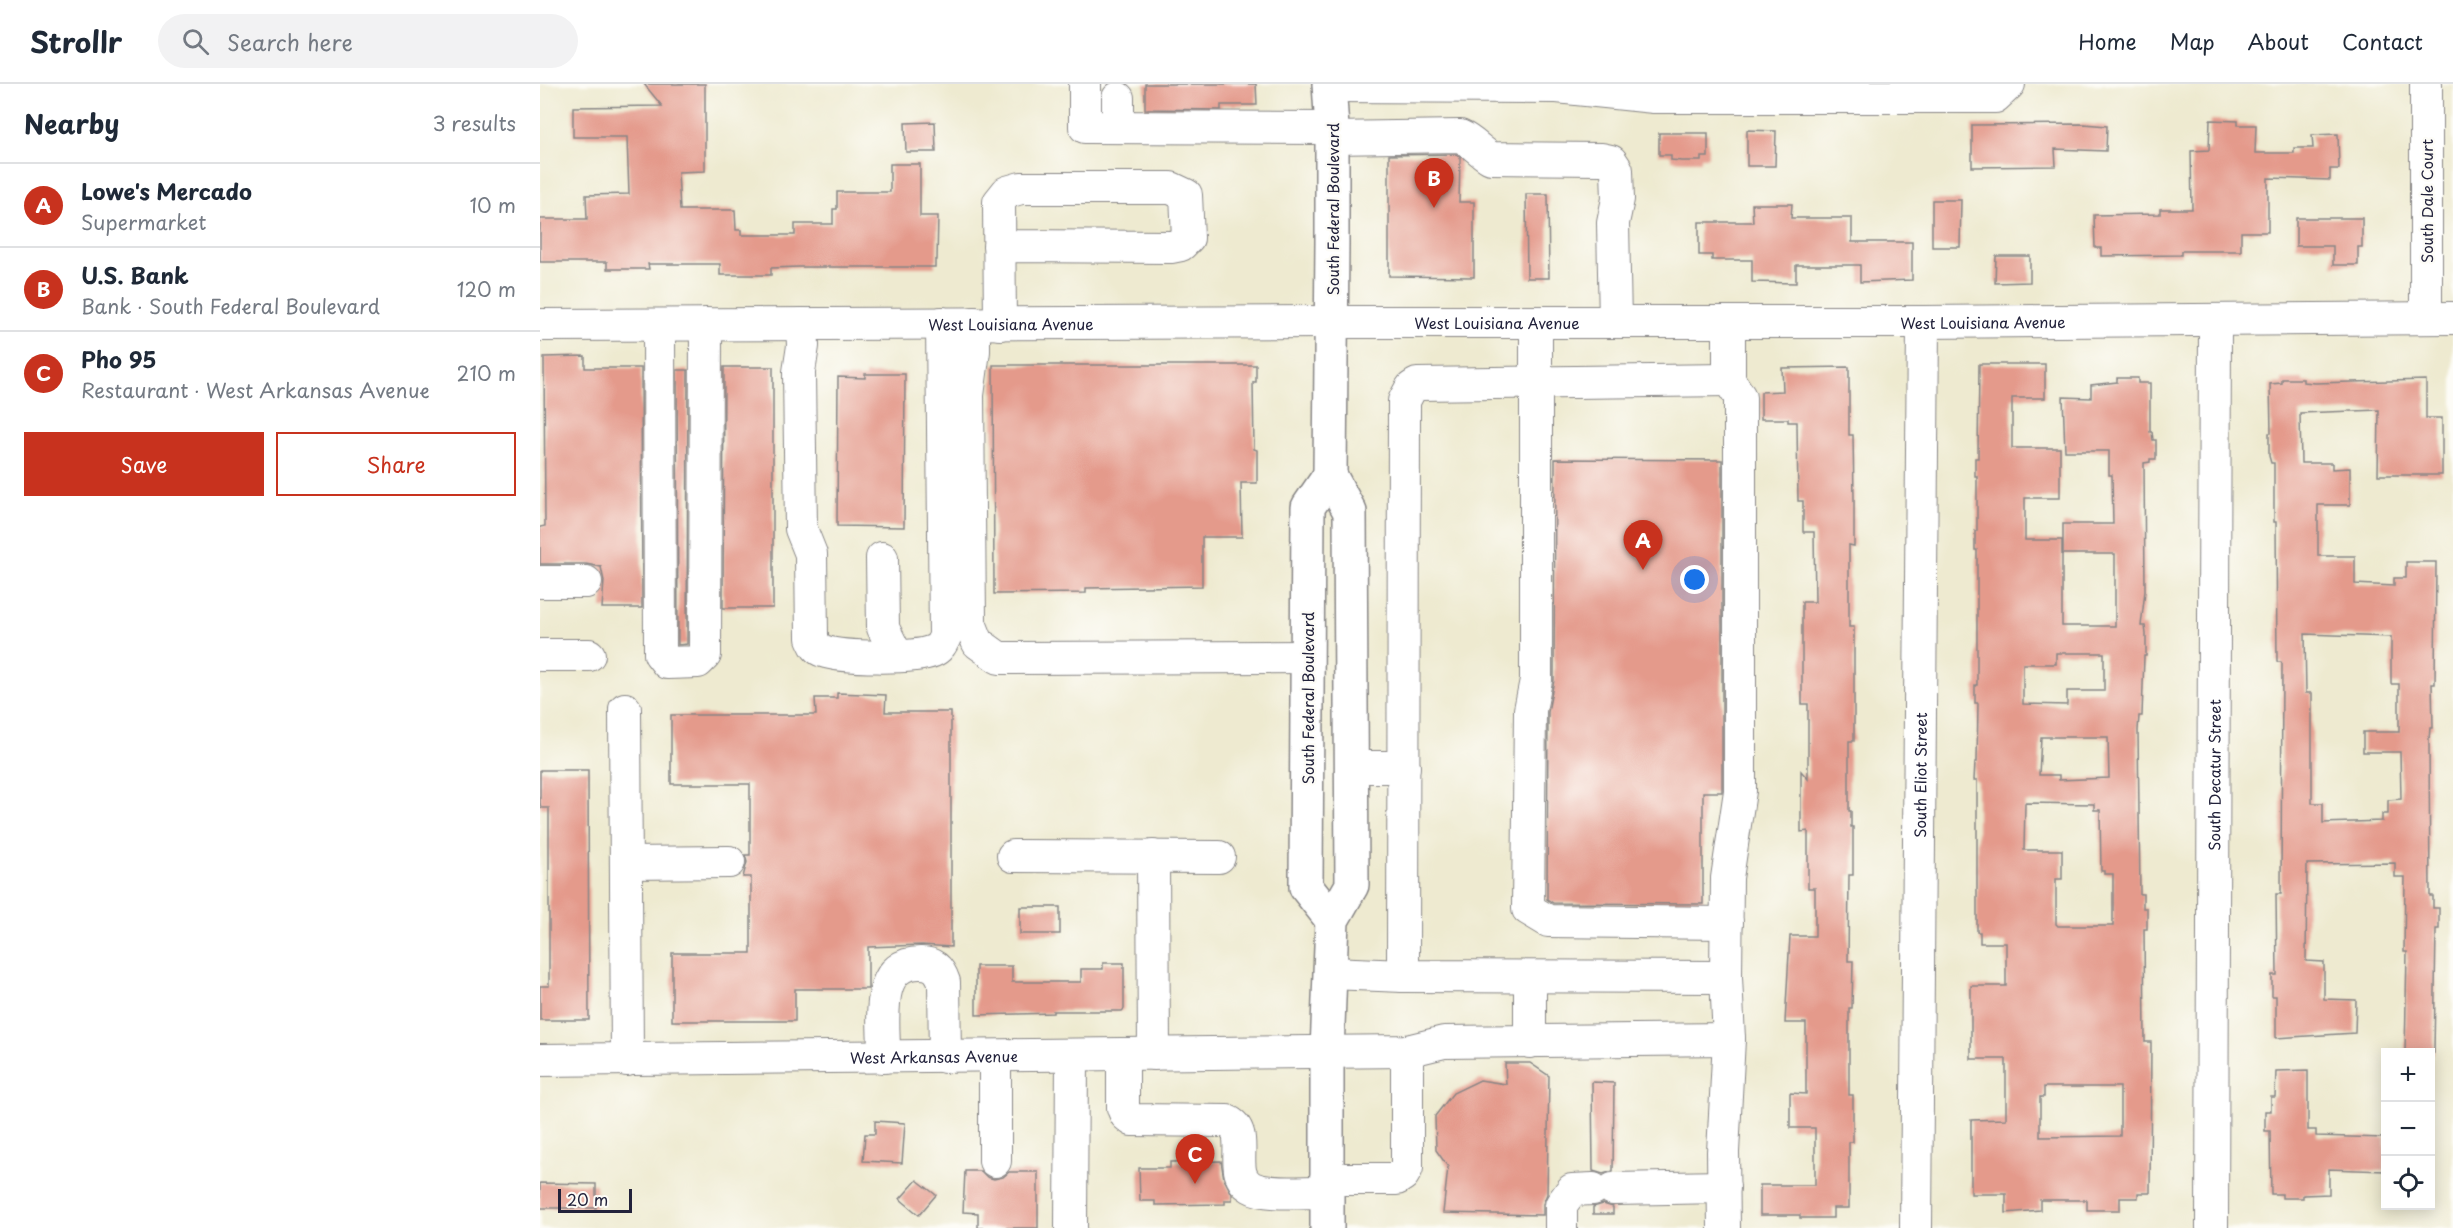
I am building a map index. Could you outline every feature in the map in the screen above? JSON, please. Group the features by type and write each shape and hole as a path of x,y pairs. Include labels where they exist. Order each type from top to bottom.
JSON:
{"main road":[{"name":"South Federal Boulevard","path":"1327,1228 1328,1052 1332,920 1352,885 1350,512 1330,475 1331,85"},
{"name":"South Federal Boulevard","path":"1330,475 1308,507 1306,887 1332,920"}],"street":[{"path":"1085,84 1085,127 1118,98 1332,133 1460,136 1491,158 1611,161 1617,170 1613,223 1615,322"},
{"path":"1331,85 1557,87 1995,97 2009,84"},
{"name":"South Dale Court","path":"2426,84 2439,318"},
{"path":"999,246 1170,247 1181,245 1188,238 1186,195 1172,188 1021,188 1007,192 999,202 999,246 987,323 974,351 968,395 970,623 978,643 999,658 1307,657"},
{"name":"West Louisiana Avenue","path":"540,325 2215,321 2439,318"},
{"name":"South Decatur Street","path":"2212,1228 2215,321"},
{"path":"1536,322 1536,680 1530,710 1528,909 1548,921 1727,923"},
{"path":"1724,1228 1729,1039 1726,977 1727,878 1740,791 1740,397 1728,380 1728,322"},
{"name":"South Eliot Street","path":"1916,1228 1923,322"},
{"path":"802,324 803,346 799,372 801,528 811,554 812,638 816,647 824,652 858,656 897,656 933,651 940,646 945,637 942,323"},
{"path":"660,324 660,654 662,660 667,663 698,662 705,655 706,324"},
{"path":"1403,976 1404,401 1406,394 1417,384 1728,380"},
{"path":"882,558 883,628 897,656"},
{"path":"540,582 586,582"},
{"path":"540,655 589,655"},
{"path":"625,709 627,1060"},
{"path":"1351,767 1404,766"},
{"path":"1013,856 1219,857"},
{"path":"1153,856 1154,1054"},
{"path":"626,863 729,862"},
{"path":"884,1057 885,989 897,969 915,963 925,963 934,966 944,981 945,1057"},
{"path":"1331,973 1403,976 1726,977"},
{"path":"1530,977 1530,1042"},
{"name":"West Arkansas Avenue","path":"540,1060 1407,1051 1444,1042 1729,1039"},
{"path":"1123,1054 1123,1108 1126,1115 1132,1120 1227,1121 1234,1124 1239,1131 1239,1169 1242,1179 1250,1187 1262,1191 1397,1179 1403,1175 1407,1168 1407,1051"},
{"path":"1071,1228 1072,1055"},
{"path":"995,1056 995,1161"},
{"path":"1561,1228 1561,1204 1572,1190 1724,1187"}],"building":[{"path":"644,84 705,84 705,171 678,172 680,210 735,210 736,230 741,230 741,235 795,235 795,224 833,224 833,209 837,209 837,192 890,192 890,164 920,164 920,216 938,216 935,267 771,268 771,275 720,275 720,264 648,264 649,269 607,269 607,262 540,262 540,219 587,219 586,195 629,194 627,137 573,137 573,107 662,106"},
{"path":"1145,84 1256,84 1257,105 1221,105 1221,110 1145,109"},
{"path":"2210,120 2238,121 2238,125 2256,125 2255,153 2294,153 2294,148 2313,148 2312,135 2338,134 2339,169 2330,169 2330,180 2268,178 2268,232 2241,232 2241,251 2181,251 2181,255 2101,256 2101,248 2095,248 2094,215 2160,214 2160,209 2192,209 2191,151 2209,150"},
{"path":"935,122 936,152 906,152 905,123"},
{"path":"2084,124 2107,126 2106,151 2055,149 2056,166 1972,167 1972,125"},
{"path":"1747,130 1776,131 1775,166 1747,166"},
{"path":"1659,133 1708,133 1708,157 1701,157 1701,161 1682,161 1671,160 1671,155 1659,155"},
{"path":"1456,154 1460,157 1459,202 1474,202 1474,277 1389,276 1389,155"},
{"path":"1526,194 1548,194 1549,278 1527,278"},
{"path":"1932,200 1961,200 1960,247 1932,247"},
{"path":"1752,204 1792,204 1791,218 1852,218 1852,242 1912,242 1912,280 1860,282 1860,265 1796,265 1796,283 1752,282 1752,260 1712,260 1712,255 1699,255 1699,222 1753,222"},
{"path":"2296,218 2362,218 2362,247 2358,247 2358,265 2333,265 2333,246 2296,246"},
{"path":"1996,256 2030,256 2030,282 1995,283"},
{"path":"585,356 585,368 641,368 642,608 602,608 604,581 601,567 586,564 540,564 540,527 545,526 544,357"},
{"path":"1979,364 2045,364 2045,398 2012,398 2012,448 2060,448 2060,498 2025,498 2025,540 2062,540 2062,626 2115,626 2115,554 2063,554 2063,524 2113,524 2109,451 2065,451 2063,397 2091,398 2091,385 2117,382 2117,378 2138,378 2138,383 2150,383 2150,432 2152,432 2153,440 2156,440 2156,459 2150,459 2150,462 2144,463 2145,591 2141,626 2145,626 2146,656 2144,656 2142,716 2139,716 2138,730 2140,894 2143,894 2143,908 2147,908 2147,929 2144,929 2145,1042 2151,1042 2150,1193 2138,1193 2138,1198 2120,1198 2120,1210 2087,1210 2087,1200 2040,1200 2040,1210 2006,1213 2006,1194 1971,1194 1971,1120 2006,1119 2006,1059 1971,1059 1971,986 2006,986 2006,943 1980,943 1980,932 1977,932 1977,780 1974,780 1975,762 1977,762 1978,703 1975,703 1975,685 1977,685 1975,531 1977,531 1977,476 1975,476 1975,458 1978,458","holes":["2056,653 2104,653 2104,691 2067,691 2067,705 2023,704 2023,664 2056,664","2041,737 2108,737 2109,778 2059,780 2059,775 2039,775","2025,803 2094,804 2094,810 2100,810 2101,871 2104,871 2104,874 2113,874 2113,926 2058,926 2056,924 2056,879 2062,879 2062,850 2024,850","2044,1087 2120,1087 2120,1136 2040,1137 2040,1097 2044,1097"]},
{"path":"993,365 1256,365 1256,382 1253,382 1257,483 1241,483 1242,537 1202,537 1202,586 1086,588 1086,593 994,594"},
{"path":"724,367 773,367 773,608 723,608"},
{"path":"1849,367 1849,435 1853,435 1854,546 1849,545 1849,627 1854,627 1854,741 1849,741 1849,811 1851,811 1851,827 1853,827 1853,875 1849,875 1848,961 1853,961 1852,1008 1849,1008 1849,1095 1853,1095 1853,1142 1849,1142 1849,1208 1833,1208 1833,1218 1760,1215 1760,1185 1815,1185 1815,1128 1790,1128 1790,1093 1806,1094 1806,1023 1785,1023 1790,936 1815,936 1815,888 1808,888 1808,831 1801,832 1801,771 1808,779 1808,704 1802,704 1802,602 1815,602 1814,532 1803,532 1803,501 1798,501 1797,422 1788,422 1788,419 1761,419 1761,392 1783,391 1782,368"},
{"path":"677,370 688,370 687,644 678,645"},
{"path":"865,374 905,374 904,527 837,526 838,377 865,378"},
{"path":"2282,379 2303,379 2303,382 2315,383 2426,380 2426,418 2442,418 2442,475 2378,475 2379,410 2300,413 2301,463 2332,463 2332,469 2350,468 2350,505 2318,505 2318,556 2355,556 2355,584 2394,586 2394,578 2406,578 2406,562 2436,562 2435,684 2432,684 2433,728 2430,728 2429,740 2430,896 2433,896 2433,908 2439,908 2439,929 2436,929 2434,1048 2405,1048 2407,952 2404,952 2405,877 2395,877 2395,863 2307,864 2306,961 2324,962 2324,999 2356,1000 2355,1033 2276,1038 2276,996 2272,996 2272,975 2277,975 2276,894 2281,894 2282,664 2277,662 2274,463 2271,463 2269,456 2270,384 2282,383","holes":["2305,634 2391,637 2391,684 2399,684 2399,732 2363,732 2363,752 2400,752 2401,799 2388,800 2388,814 2382,814 2382,821 2323,823 2323,803 2312,803 2312,693 2306,693"]},
{"path":"1555,459 1722,460 1722,792 1703,792 1703,904 1553,903 1547,899 1548,712 1554,680"},
{"path":"837,693 886,695 885,712 951,712 951,947 922,945 868,947 868,989 795,989 795,1021 672,1021 672,953 751,953 751,877 743,877 747,862 745,855 750,855 750,784 671,784 671,715 816,715 815,698 837,698"},
{"path":"540,770 588,770 589,1020 540,1020 540,986 549,986 549,808 541,808"},
{"path":"1020,907 1060,907 1060,934 1020,934"},
{"path":"1103,963 1124,963 1124,1009 1122,1011 1053,1011 1053,1013 976,1015 976,966 1012,966 1012,982 1081,982 1081,969 1103,969"},
{"path":"1505,1063 1530,1063 1549,1076 1547,1194 1543,1204 1543,1215 1443,1213 1448,1167 1436,1150 1435,1116 1453,1093 1480,1080 1506,1084"},
{"path":"2308,1070 2308,1130 2316,1130 2316,1136 2381,1138 2381,1171 2329,1169 2329,1194 2282,1198 2282,1194 2271,1194 2270,1131 2265,1131 2265,1111 2271,1111 2271,1097 2275,1097 2276,1071"},
{"path":"1592,1082 1614,1083 1613,1171 1603,1174 1593,1171"},
{"path":"875,1121 905,1123 902,1163 863,1161 865,1134 875,1134"},
{"path":"1221,1161 1224,1179 1232,1194 1232,1200 1225,1200 1225,1204 1155,1205 1155,1201 1140,1201 1139,1168 1170,1168 1170,1162"},
{"path":"965,1171 981,1171 987,1177 994,1179 1003,1177 1009,1172 1038,1172 1038,1228 978,1228 978,1213 963,1212"},
{"path":"917,1180 936,1195 919,1215 900,1199"},
{"path":"540,1183 596,1184 596,1208 540,1208"},
{"path":"1603,1204 1613,1207 1613,1214 1593,1214 1593,1207"}],"place":[{"name":"U.S. Bank","path":"1434,208"},
{"name":"Lowe's Mercado","path":"1643,570"},
{"name":"Pho 95","path":"1195,1184"}]}
